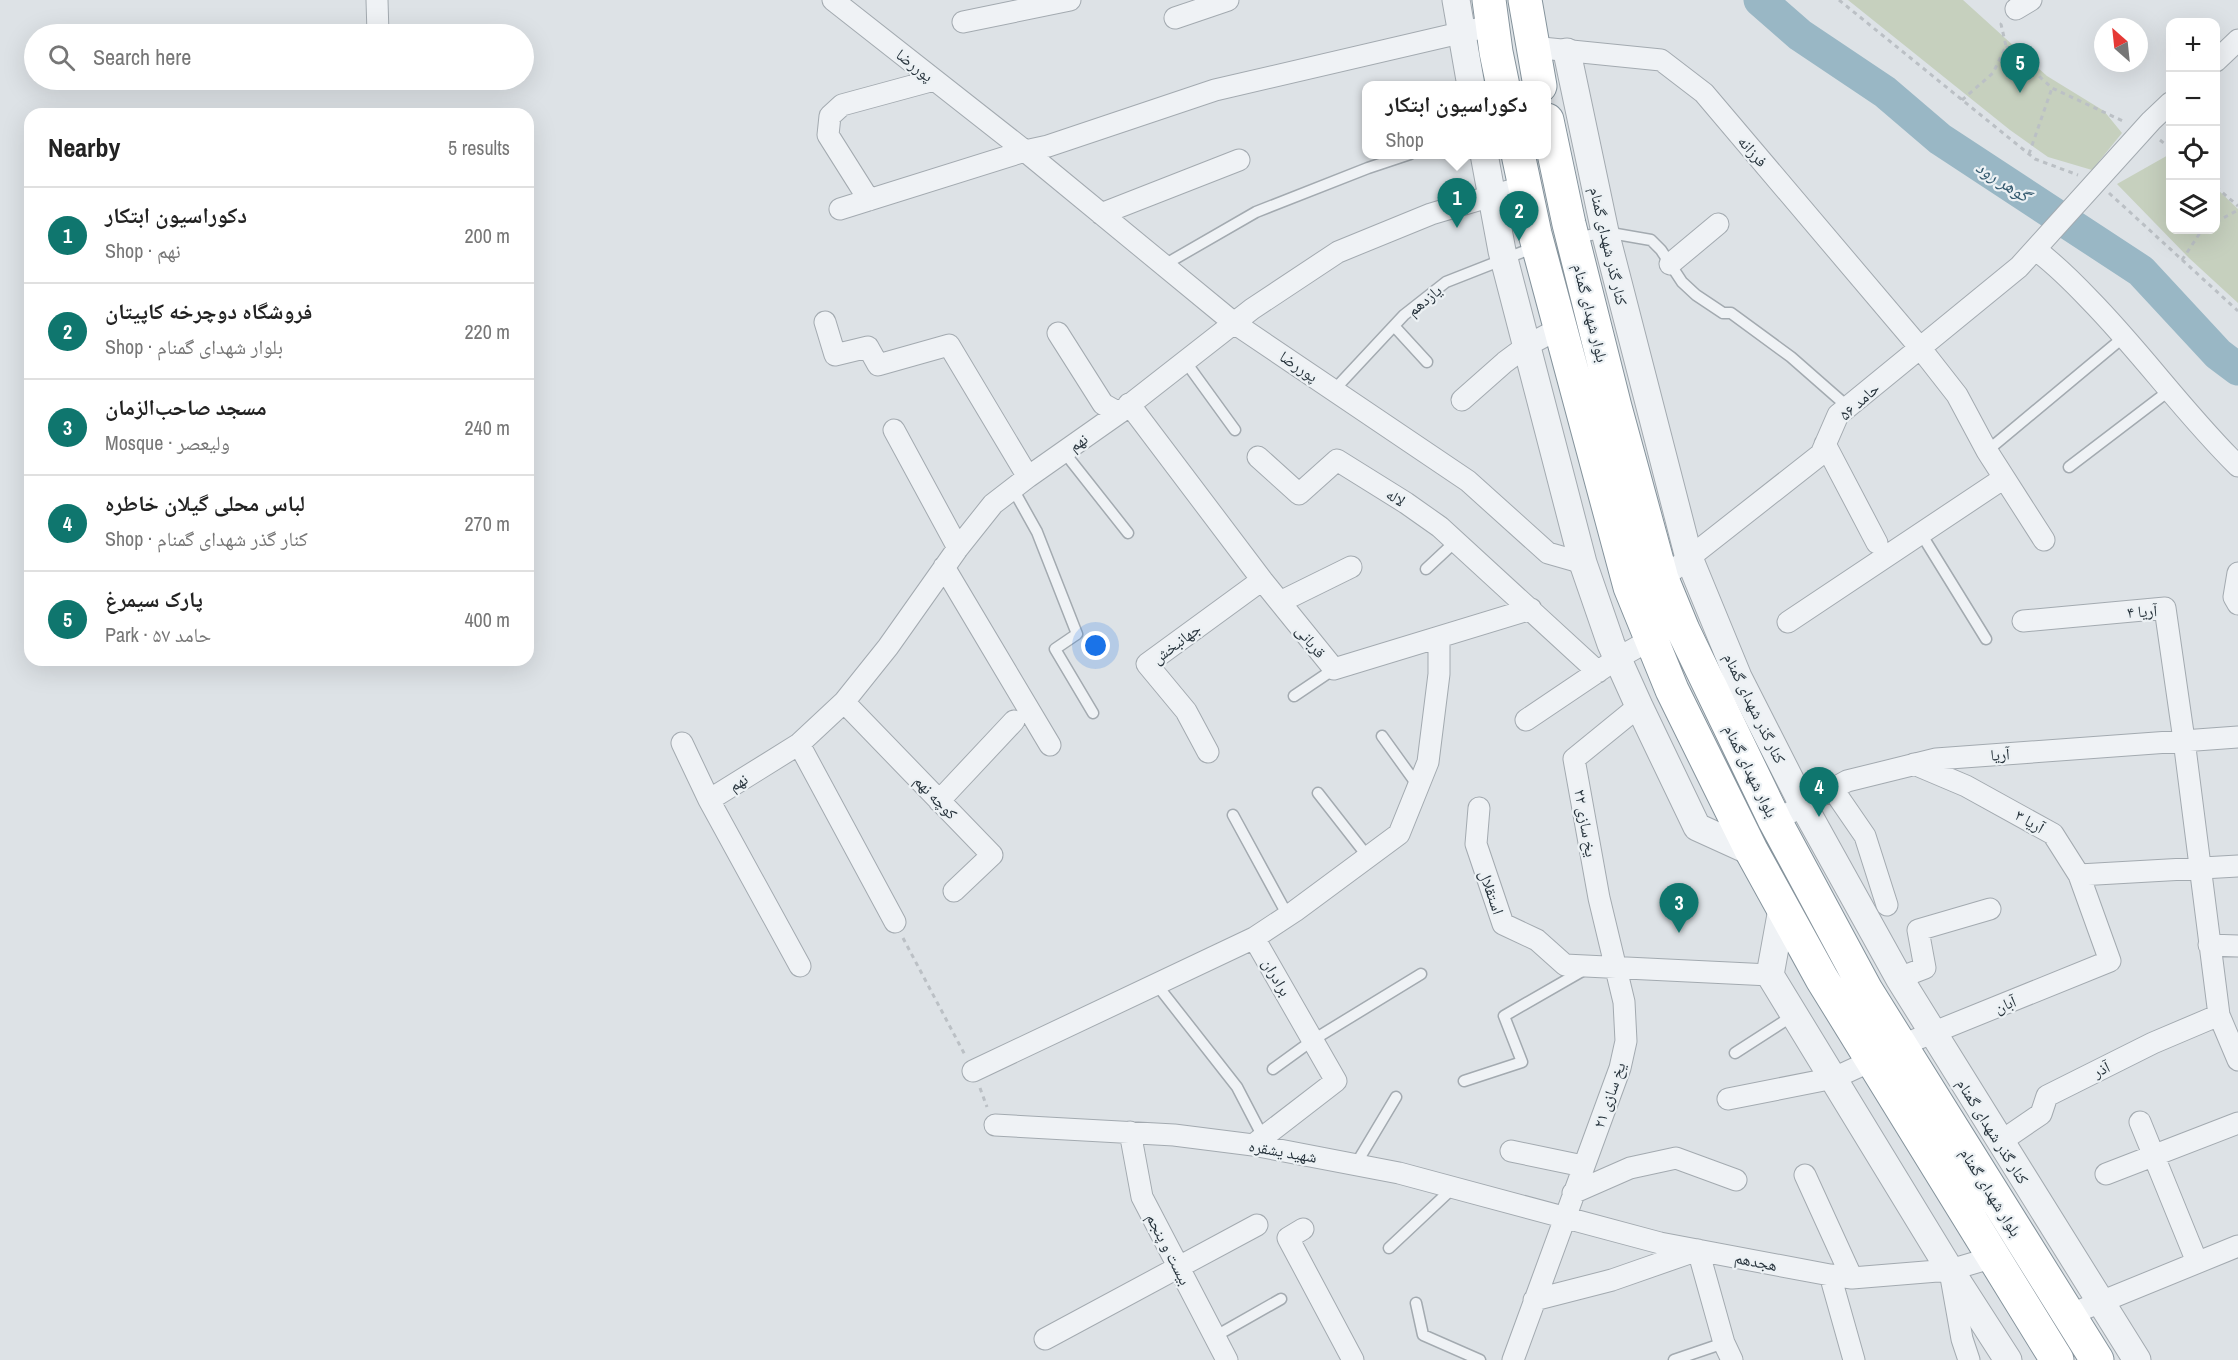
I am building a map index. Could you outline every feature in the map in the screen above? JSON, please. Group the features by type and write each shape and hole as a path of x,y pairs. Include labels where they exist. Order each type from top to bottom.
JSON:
{"highway":[{"path":"1502,81 1491,13 1528,22 1539,81"},
{"name":"بلوار شهدای گمنام","path":"1551,139 1572,239 1615,407 1662,579 1683,630 1775,821 1860,979 2097,1360"},
{"name":"بلوار شهدای گمنام","path":"1519,159 1538,246 1627,577 1650,640 1676,700 1782,909 1871,1061 2057,1360"}],"street":[{"path":"377,0 378,24"},
{"name":"پوررضا","path":"833,0 1025,151 1234,323 1468,481 1548,553 1583,563"},
{"path":"963,22 1070,0"},
{"path":"1175,18 1228,0"},
{"path":"1456,0 1470,81"},
{"path":"840,209 1025,151 1048,146 1215,90 1460,33 1491,13"},
{"name":"فرزانه","path":"1528,22 1567,52 1661,60 1704,93 1958,395 1987,451 2044,540"},
{"path":"2220,57 2238,40"},
{"name":"کنار گذر شهدای گمنام","path":"1567,52 1605,232 1689,558 1738,677 1803,806 1899,978 2138,1360"},
{"path":"869,200 828,135 830,116 842,105 934,80"},
{"path":"2093,185 2166,107"},
{"path":"1485,159 1504,258 1608,665"},
{"path":"1101,214 1239,160"},
{"name":"حامد ۵۶","path":"1662,579 1821,454 1838,415 2019,267 2093,185"},
{"name":"نهم","path":"709,800 799,744 844,702 888,647 944,567 993,504 1124,408 1234,323 1338,252 1431,214 1525,186"},
{"path":"1670,264 1718,224"},
{"path":"2036,250 2053,262 2125,336 2212,441 2238,466"},
{"path":"825,322 835,355 868,347 878,365 948,345 1021,483"},
{"path":"1462,400 1528,345 1560,328"},
{"name":"قربانی","path":"1058,333 1103,404 1124,408 1334,669 1531,609"},
{"path":"1615,407 1647,398"},
{"path":"894,430 958,548"},
{"path":"1825,444 1877,543"},
{"name":"لاله","path":"1258,457 1299,494 1337,460 1406,503 1456,541 1531,609"},
{"path":"1788,622 2004,478"},
{"path":"944,567 1050,745"},
{"path":"1280,602 1351,567"},
{"path":"2238,573 2234,597 2238,603"},
{"name":"جهانبخش","path":"1208,752 1186,711 1147,664 1262,580"},
{"name":"آریا ۴","path":"2023,621 2165,608 2184,740"},
{"path":"1531,609 1608,665 1639,706 1697,827 1752,852"},
{"path":"973,1071 1254,938 1288,916 1399,834 1428,762 1439,674 1439,638"},
{"path":"1526,720 1650,640"},
{"name":"کوچه نهم","path":"844,702 992,855 954,891"},
{"name":"یخ سازی ۲۲","path":"1616,968 1599,898 1574,759 1639,706"},
{"path":"939,801 1014,721"},
{"name":"آریا","path":"1775,821 1848,781 1936,759 2238,737"},
{"path":"2184,740 2219,1015 2238,1060"},
{"path":"682,743 709,800 800,966"},
{"path":"799,744 895,922"},
{"name":"آریا ۳","path":"1914,764 1966,786 2053,834 2079,875 2110,961"},
{"path":"1833,788 1865,836 1887,905"},
{"name":"استقلال","path":"1479,808 1476,844 1503,924 1537,940 1565,965 1770,975"},
{"path":"2079,875 2238,866"},
{"path":"1782,909 1770,975 1950,1270 2008,1360"},
{"path":"1899,978 1925,968 1918,930 1990,909"},
{"name":"برادران","path":"1254,938 1336,1081 1258,1141"},
{"path":"2209,945 2238,946"},
{"name":"آبان","path":"1900,1046 2110,961"},
{"name":"یخ سازی ۲۱","path":"1513,1360 1620,1068 1626,1041 1624,1002 1616,968"},
{"name":"آذر","path":"2000,1142 2042,1114 2047,1096 2153,1044 2219,1015"},
{"path":"1728,1099 1834,1078 1871,1061"},
{"path":"2140,1122 2197,1262"},
{"path":"2106,1174 2238,1123"},
{"name":"شهید یشقره","path":"995,1125 1258,1141 1399,1173 1564,1217"},
{"name":"بیست و پنجم","path":"1130,1132 1142,1197 1225,1360"},
{"path":"1511,1151 1583,1166"},
{"path":"1573,1193 1630,1168 1676,1158 1736,1180"},
{"path":"1805,1175 1852,1278"},
{"name":"هجدهم","path":"1564,1217 1660,1243 1852,1278 1950,1270 1994,1257"},
{"path":"1045,1339 1257,1225"},
{"path":"1303,1228 1288,1238 1353,1360"},
{"path":"2069,1315 2238,1246"},
{"path":"1534,1300 1612,1280 1698,1250 1728,1352"},
{"path":"1950,1270 1962,1339 1969,1360"},
{"path":"1830,1275 1854,1360"}],"lane":[{"path":"1164,265 1256,212 1395,159"},
{"path":"1572,239 1605,232 1651,240 1661,250 1682,282 1695,295 1723,313 1731,313 1791,357 1848,407"},
{"name":"یازدهم","path":"1334,390 1394,326 1446,282 1538,246"},
{"path":"1394,326 1427,362"},
{"path":"1987,451 2125,336"},
{"path":"1185,361 1235,430"},
{"path":"2069,467 2170,390"},
{"path":"1064,452 1128,533"},
{"path":"1021,483 1037,532 1077,634 1055,649 1093,713"},
{"path":"1920,532 1986,639"},
{"path":"1426,569 1456,541"},
{"path":"1294,696 1334,669"},
{"path":"1382,736 1418,786"},
{"path":"1318,794 1368,857"},
{"path":"1233,815 1288,916"},
{"path":"1464,1081 1522,1062 1504,1016 1589,966"},
{"path":"1273,1069 1313,1040 1421,974"},
{"path":"1157,985 1237,1087 1258,1141"},
{"path":"1735,1053 1794,1014"},
{"path":"1356,1164 1396,1097"},
{"path":"1389,1248 1454,1187"},
{"path":"1214,1336 1281,1299"},
{"path":"1416,1303 1423,1335 1480,1360"},
{"path":"1674,1360 1728,1352"}],"path":[{"path":"1839,0 2035,159 2093,185 2238,311"},
{"path":"2023,4 2001,24 2006,46 2052,88 2143,130 2166,145"},
{"path":"1962,100 1993,74 2006,46"},
{"path":"2029,154 2052,88"},
{"path":"2220,191 2238,208 2220,219"},
{"path":"2182,260 2199,234"},
{"path":"895,922 973,1071 995,1125"}],"green space":[{"path":"1848,0 1963,0 2047,76 2104,111 2122,133 2092,170 2048,157 2010,130"},
{"path":"2166,156 2166,234 2220,234 2220,192 2238,209 2238,303 2189,258 2117,184"}],"waterway":[{"name":"گوهر رود","path":"1760,0 1800,35 1885,92 1940,139 2141,271 2218,354 2238,369"}],"place":[{"name":"پارک سیمرغ","path":"2020,93"},
{"name":"دکوراسیون ابتکار","path":"1457,228"},
{"name":"فروشگاه دوچرخه کاپیتان","path":"1519,241"},
{"name":"لباس محلی گیلان خاطره","path":"1819,817"},
{"name":"مسجد صاحب‌الزمان","path":"1679,933"}]}
